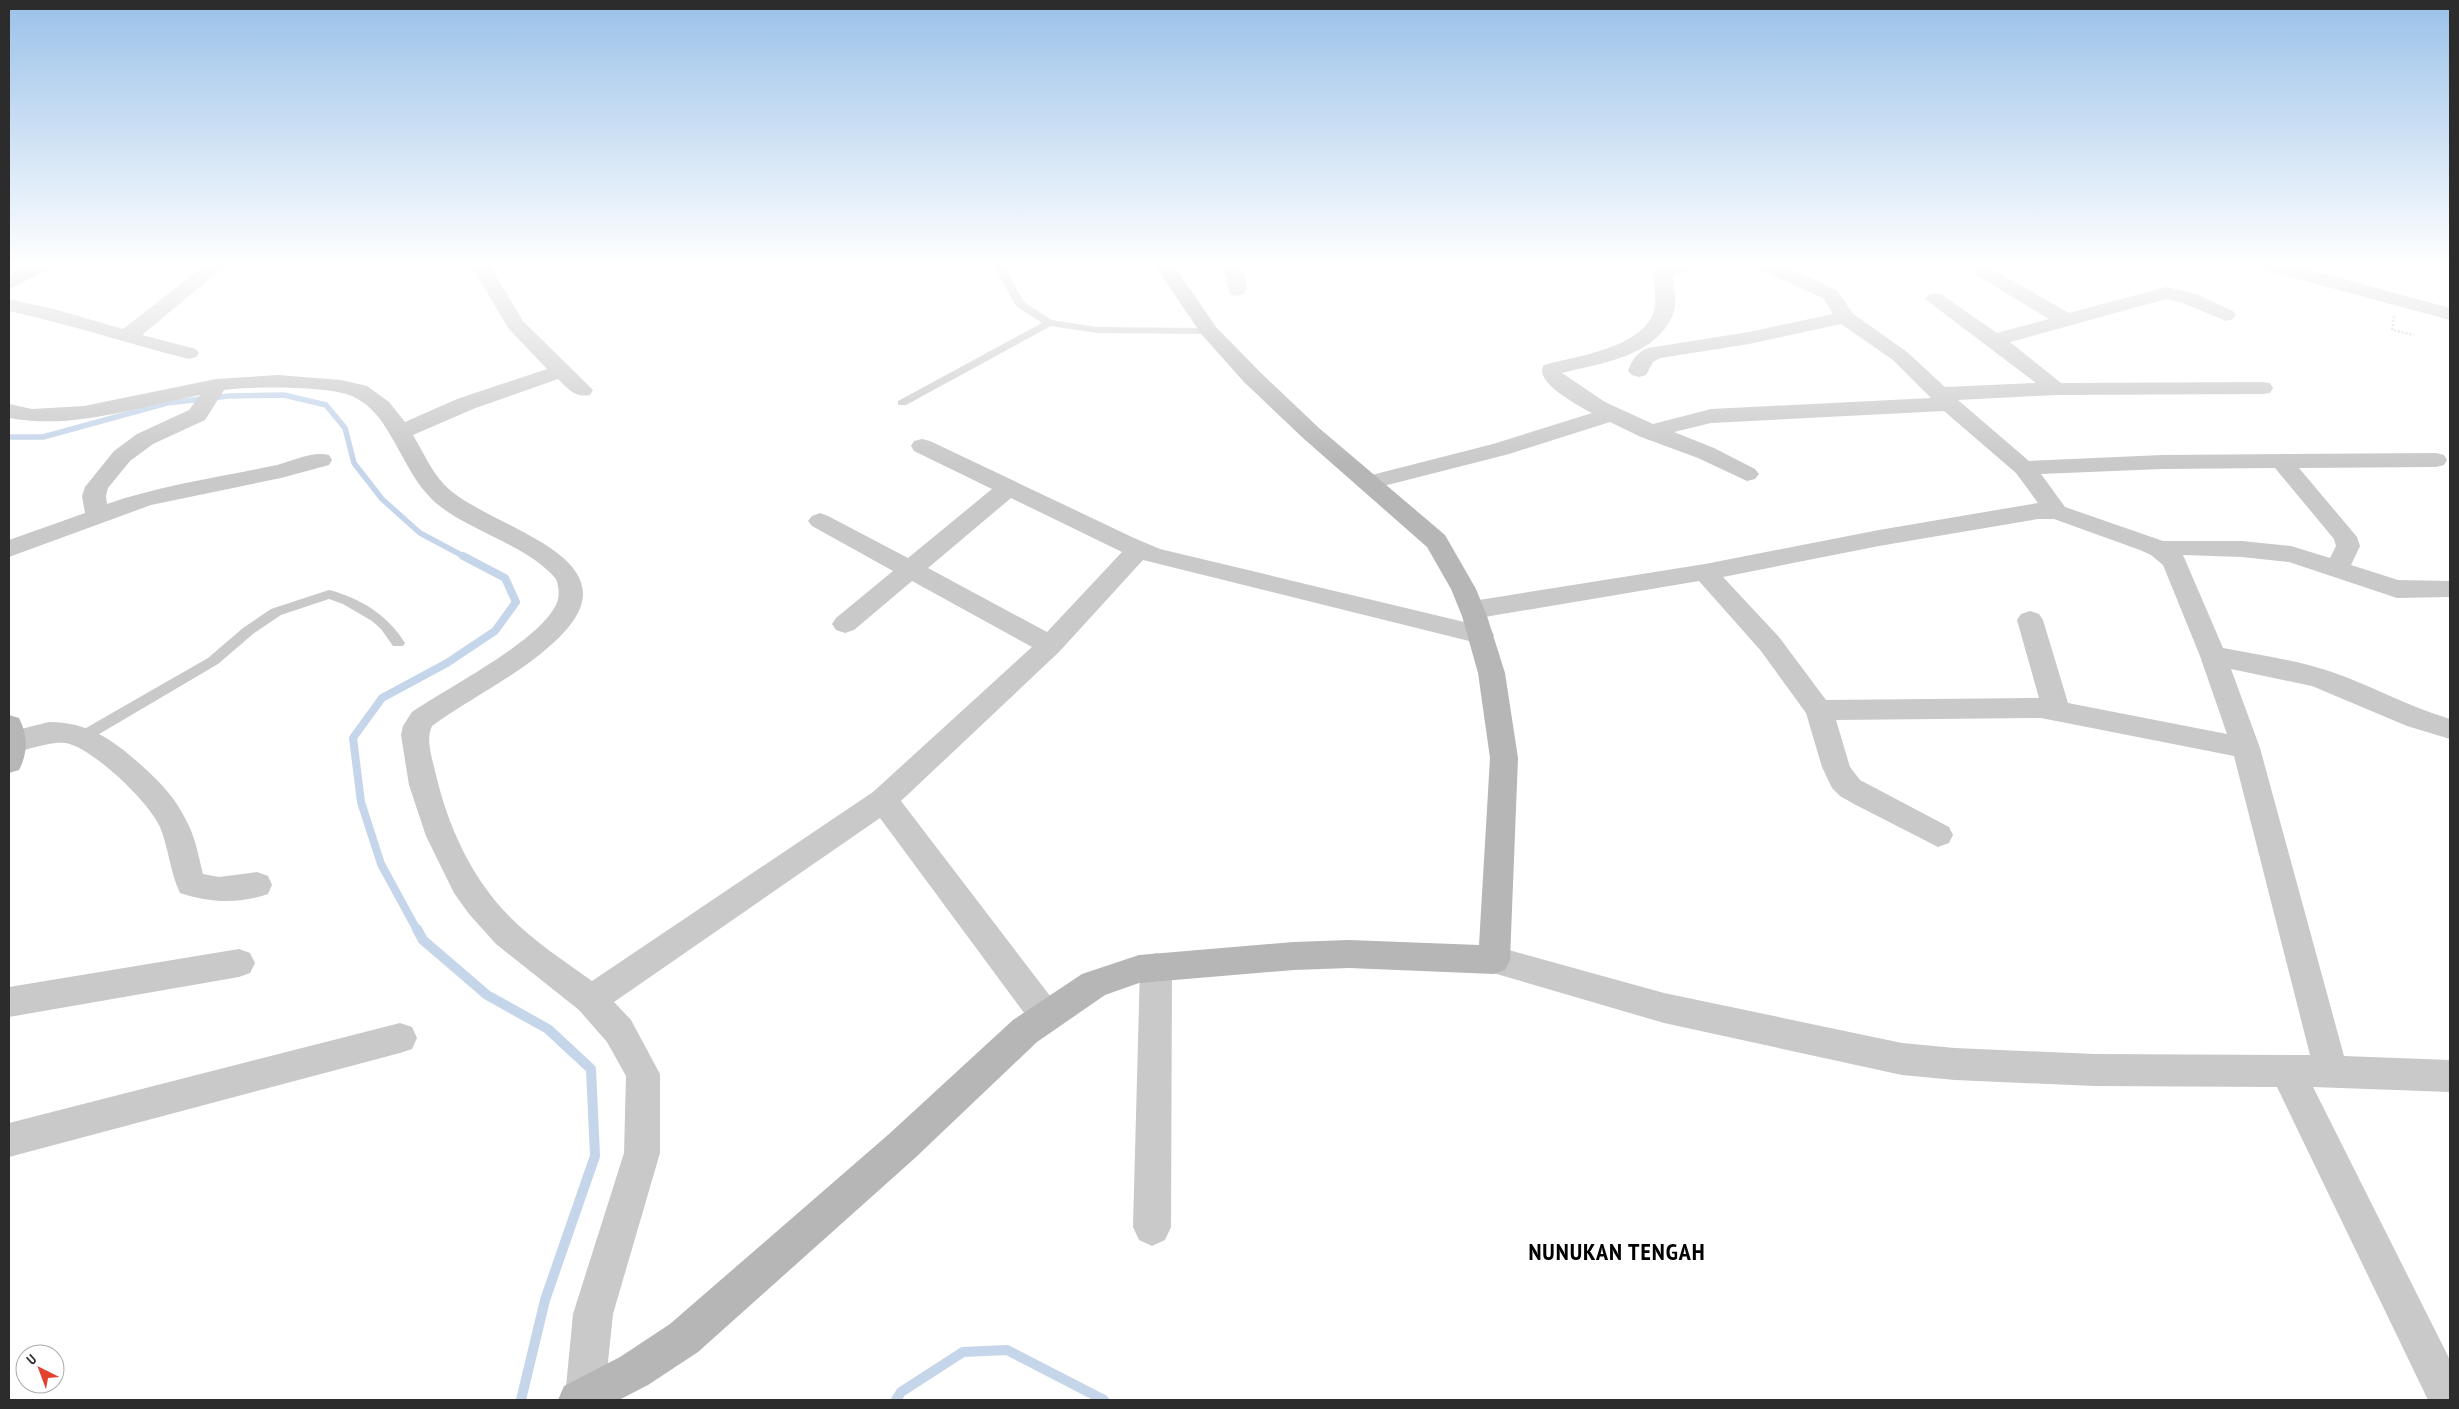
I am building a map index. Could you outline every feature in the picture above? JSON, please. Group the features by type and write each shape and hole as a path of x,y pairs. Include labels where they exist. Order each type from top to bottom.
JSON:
{"street":[{"path":"109,332 189,353"},
{"path":"126,337 133,332"},
{"path":"523,332 582,390"},
{"path":"1209,332 1311,434 1436,541 1445,554 1477,623 1499,716 1504,758 1494,960"},
{"path":"1649,332 1626,348 1605,357 1551,369 1551,374 1554,379 1612,414 1649,432 1706,453 1747,474"},
{"path":"1639,371 1642,360 1647,355 1655,352 1749,338 1778,332"},
{"path":"1866,332 1900,356 1945,399 2024,468 2057,512"},
{"path":"1982,332 2056,389"},
{"path":"1994,340 2024,332"},
{"path":"401,432 465,404 561,371"},
{"path":"9,411 37,416 68,414 216,386 273,381 350,388 366,395 401,432 430,484 475,518 548,559 563,571 570,582 572,594 568,607 560,619 540,639 515,658 432,711 416,726 415,735 427,798 461,878 477,902 515,942 591,1000 619,1031 643,1074 642,1153 593,1314 582,1399"},
{"path":"97,516 94,496 97,487 122,456 144,439 199,414 216,386"},
{"path":"1649,432 1711,416 2056,389 2262,388"},
{"path":"1368,483 1501,449 1612,414"},
{"path":"922,446 1138,549 1477,623 1705,572 2048,510 2160,549 2174,561 2246,748 2331,1072"},
{"path":"9,549 157,495 281,471 321,460"},
{"path":"2024,468 2162,462 2436,460"},
{"path":"2282,462 2345,537 2348,546 2337,568"},
{"path":"845,624 1008,488"},
{"path":"820,521 1050,645"},
{"path":"2160,549 2190,547 2291,554 2397,589 2450,589"},
{"path":"591,1000 883,800 1050,645 1138,549"},
{"path":"1705,572 1770,644 1819,710 1836,767 1842,780 1850,788 1938,835"},
{"path":"2030,620 2056,709"},
{"path":"2212,656 2298,672 2322,679 2414,719 2450,729"},
{"path":"1819,710 2008,707 2056,709 2246,748"},
{"path":"10,743 28,736 45,734 66,733 84,736 108,750 161,801 181,843 185,870 191,884 219,890 257,885"},
{"path":"883,800 1045,1015"},
{"path":"582,1399 634,1371 684,1338 902,1146 1045,1015 1094,984 1139,969 1348,954 1494,960 1664,1008 1768,1032 1902,1059 1955,1064 2095,1070 2287,1071 2450,1076"},
{"path":"9,1002 239,963"},
{"path":"1152,1227 1156,967"},
{"path":"9,1140 400,1038"},
{"path":"2287,1071 2449,1400"}],"lane":[{"path":"902,403 1033,332"},
{"path":"1195,332 1209,332"},
{"path":"84,736 214,661 252,627 276,612 329,594 348,601 377,618 386,626 398,643"}],"path":[{"path":"2400,332 2414,335"}],"waterway":[{"path":"9,437 43,437 167,403 229,396 284,395 326,405 345,428 354,463 382,499 420,533 465,557"},
{"path":"417,930 381,864 361,802 353,738 382,698 447,663 495,631 516,602 505,578 463,556"},
{"path":"417,929 423,940 487,995 548,1029 591,1069 595,1156 545,1300 521,1400"},
{"path":"896,1400 901,1392 963,1352 1007,1350 1104,1400"}],"district":[{"name":"NUNUKAN TENGAH","path":"1617,1251"}]}
